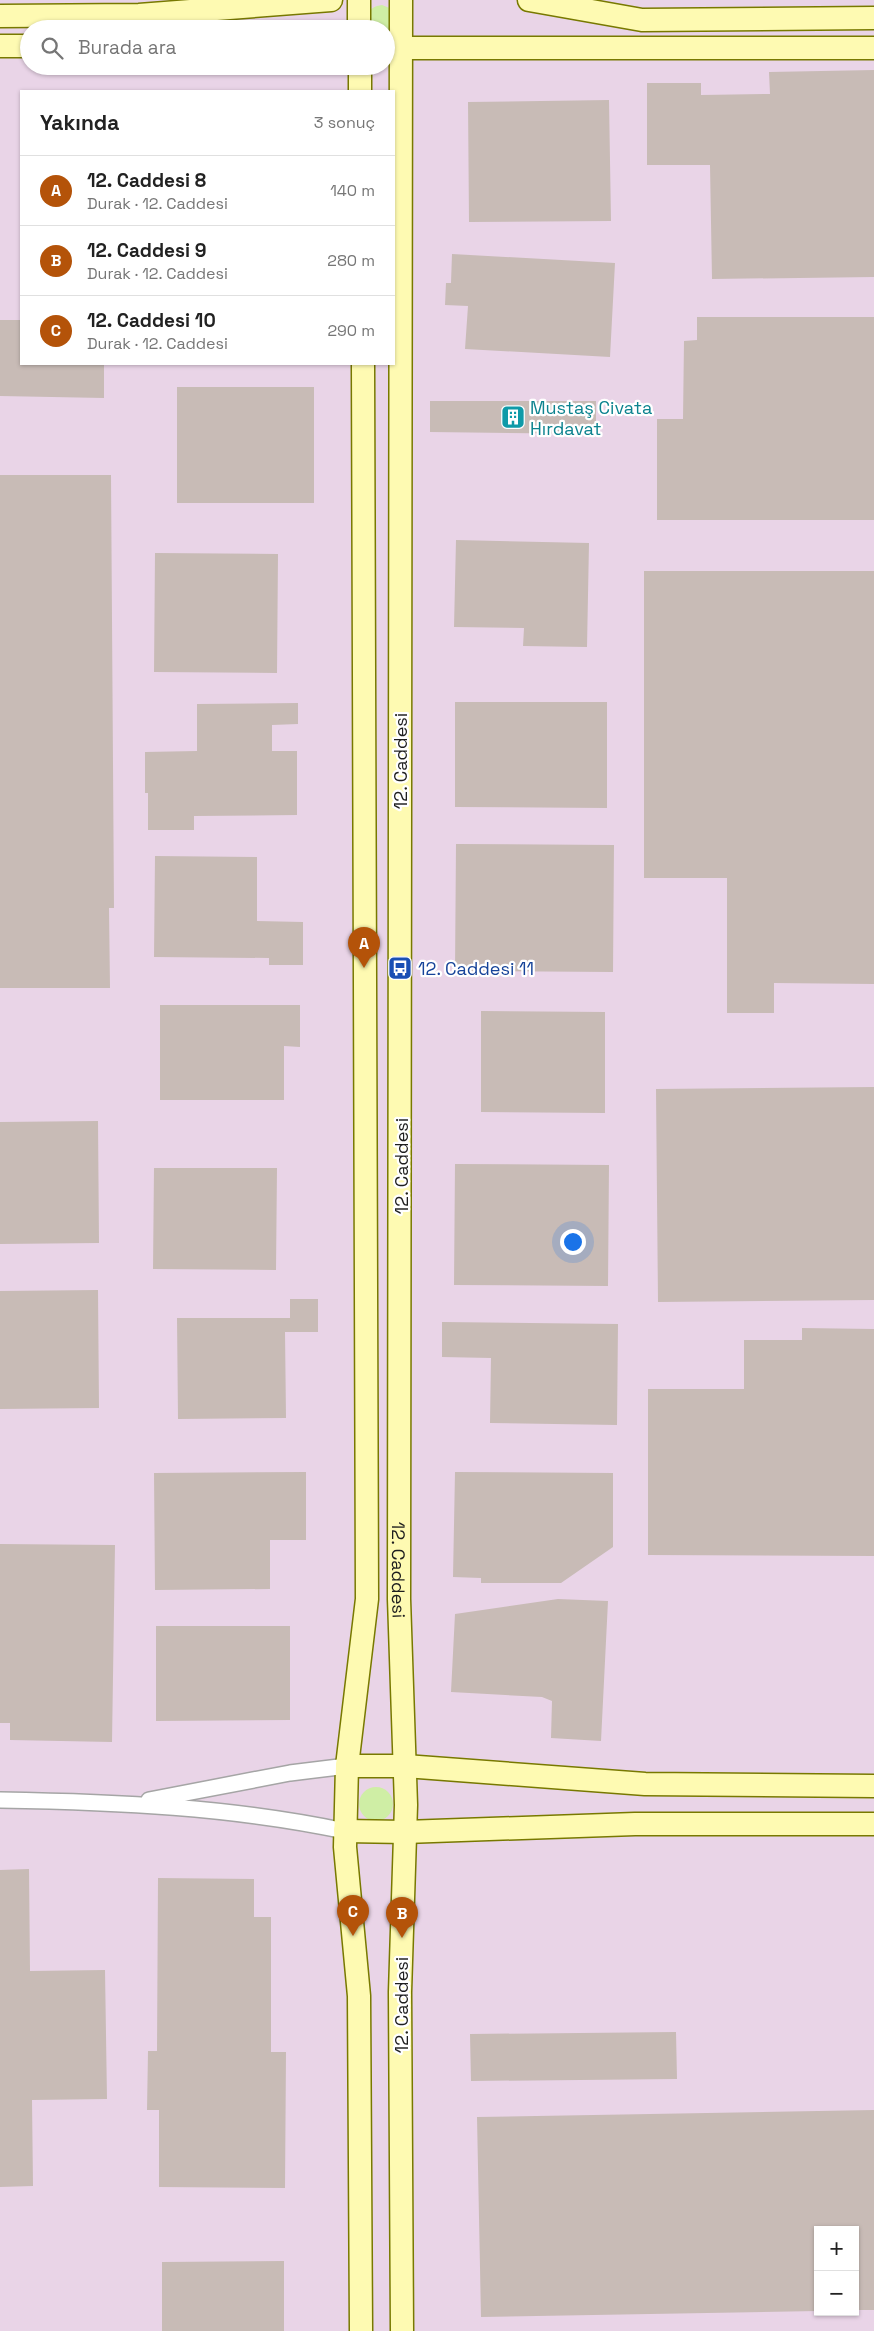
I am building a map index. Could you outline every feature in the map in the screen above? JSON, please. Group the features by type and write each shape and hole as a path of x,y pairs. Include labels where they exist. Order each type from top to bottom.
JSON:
{"street":[{"path":"0,16 139,14 331,0"},
{"path":"359,0 359,20"},
{"name":"12. Caddesi","path":"395,41 401,0"},
{"path":"529,0 642,20 874,18"},
{"path":"0,46 20,46"},
{"path":"395,48 874,48"},
{"path":"360,75 360,90"},
{"name":"12. Caddesi","path":"394,75 394,90"},
{"name":"12. Caddesi","path":"395,358 399,1599 405,1766 400,1992 402,2331"},
{"name":"12. Caddesi","path":"361,2331 359,1996 344,1847 348,1766 367,1599 363,365"},
{"path":"132,1803 290,1773 348,1766 405,1766 645,1784 874,1786"},
{"path":"0,1800 132,1803 294,1820 345,1831 405,1832 635,1824 874,1824"}],"shaded area":[{"path":"0,0 874,0 874,2331 0,2331"}],"green space":[{"path":"382,5 392,9 393,20 366,20 371,10"},
{"path":"376,1787 388,1792 393,1804 388,1816 376,1821 364,1816 359,1804 364,1792"}],"building":[{"path":"874,70 874,277 712,279 710,165 647,165 647,83 701,83 701,95 770,94 769,72"},
{"path":"609,100 611,221 469,222 468,102"},
{"path":"452,254 615,263 610,357 465,349 468,306 445,305 446,283 451,283"},
{"path":"697,317 874,317 874,520 657,520 657,419 683,419 684,341 697,340"},
{"path":"0,320 20,320 20,365 104,365 104,398 0,396"},
{"path":"177,387 314,387 314,503 177,503"},
{"name":"Mustaş Civata Hırdavat","path":"430,401 596,401 596,434 430,432"},
{"path":"0,475 111,475 114,908 109,908 110,988 0,988"},
{"path":"456,540 589,543 587,647 523,646 524,628 454,627"},
{"path":"155,553 278,554 277,673 154,672"},
{"path":"644,571 874,571 874,984 774,983 774,1013 727,1013 727,878 644,878"},
{"path":"455,702 607,702 607,808 455,807"},
{"path":"298,703 298,724 272,725 272,751 297,751 297,815 194,816 194,830 148,830 148,793 145,793 145,752 197,751 197,704"},
{"path":"456,844 614,845 613,972 455,971"},
{"path":"155,856 257,857 257,921 303,922 303,965 269,965 269,958 154,957"},
{"path":"160,1005 300,1005 300,1047 284,1046 284,1100 160,1100"},
{"path":"481,1011 605,1012 605,1113 481,1112"},
{"path":"874,1087 874,1300 658,1302 656,1089"},
{"path":"98,1121 99,1243 0,1244 0,1122"},
{"path":"455,1164 609,1165 608,1286 454,1285"},
{"path":"154,1168 277,1168 276,1270 153,1269"},
{"path":"98,1290 99,1408 0,1409 0,1291"},
{"path":"290,1299 318,1299 318,1332 285,1332 286,1418 178,1419 177,1318 290,1318"},
{"path":"442,1322 618,1324 617,1425 490,1423 491,1358 442,1357"},
{"path":"802,1328 874,1329 874,1556 648,1555 648,1389 744,1389 744,1340 802,1340"},
{"path":"306,1472 306,1540 270,1540 270,1589 155,1590 154,1473"},
{"path":"455,1472 613,1473 613,1547 561,1583 481,1583 481,1578 453,1577"},
{"path":"0,1544 115,1545 112,1742 10,1740 10,1723 0,1723"},
{"path":"558,1599 608,1601 601,1741 551,1738 552,1701 542,1697 451,1692 455,1614"},
{"path":"156,1626 290,1626 290,1720 156,1721"},
{"path":"29,1869 30,1971 105,1970 107,2099 32,2100 33,2186 0,2187 0,1870"},
{"path":"158,1878 254,1879 254,1917 271,1917 271,2052 286,2052 285,2188 159,2187 159,2110 147,2110 148,2051 157,2051"},
{"path":"676,2032 677,2079 471,2081 470,2034"},
{"path":"874,2110 874,2310 859,2310 859,2226 814,2226 814,2311 481,2317 477,2117"},
{"path":"284,2261 284,2331 162,2331 162,2262"}],"place":[{"name":"Mustaş Civata Hırdavat","path":"513,417"},
{"name":"12. Caddesi 8","path":"364,968"},
{"name":"12. Caddesi 11","path":"400,968"},
{"name":"12. Caddesi 10","path":"353,1936"},
{"name":"12. Caddesi 9","path":"402,1938"}]}
